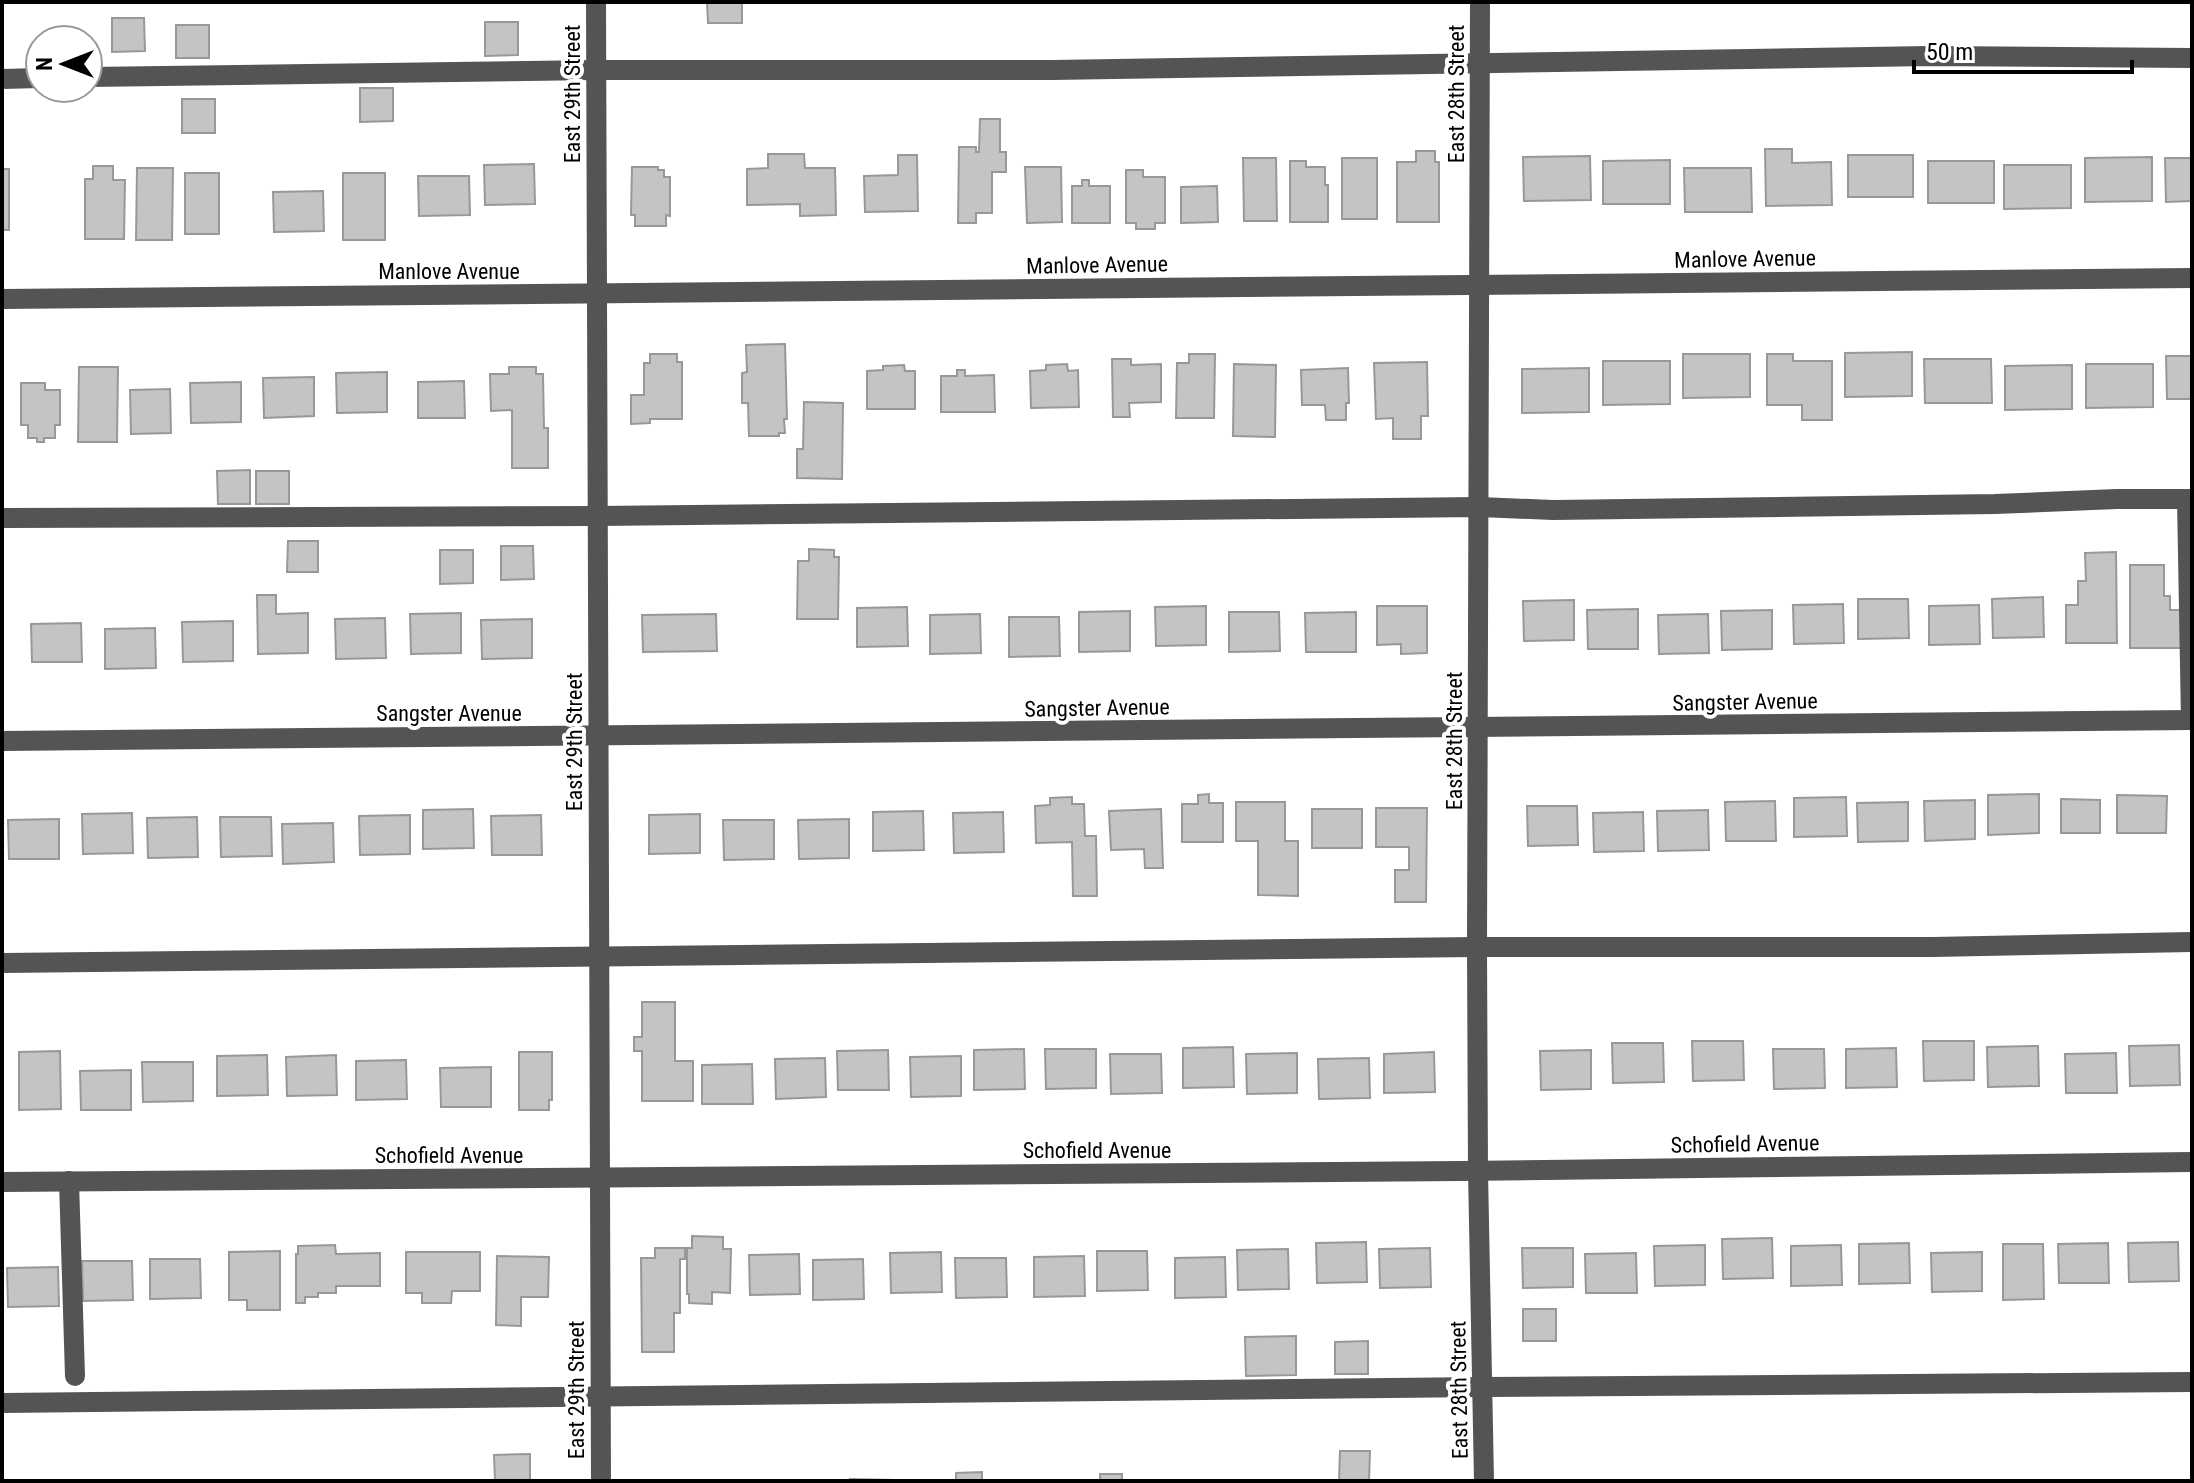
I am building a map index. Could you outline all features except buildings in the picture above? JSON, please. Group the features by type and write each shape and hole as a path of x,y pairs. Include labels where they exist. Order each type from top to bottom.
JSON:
{"street":[{"name":"East 29th Street","path":"596,2 601,1481"},
{"name":"East 28th Street","path":"1480,2 1477,947 1484,1481"},
{"path":"104,77 596,70 1052,70 1929,56 2192,58"},
{"path":"2,79 24,78"},
{"name":"Manlove Avenue","path":"2,299 2192,278"},
{"path":"2,518 597,516 1480,507 1553,510 2190,499 2191,720"},
{"name":"Sangster Avenue","path":"2,741 2191,720"},
{"path":"2,963 1477,947 1932,947 2192,942"},
{"name":"Schofield Avenue","path":"2,1182 1478,1171 2192,1162"},
{"path":"69,1181 75,1376"},
{"path":"2,1403 2192,1382"}]}
